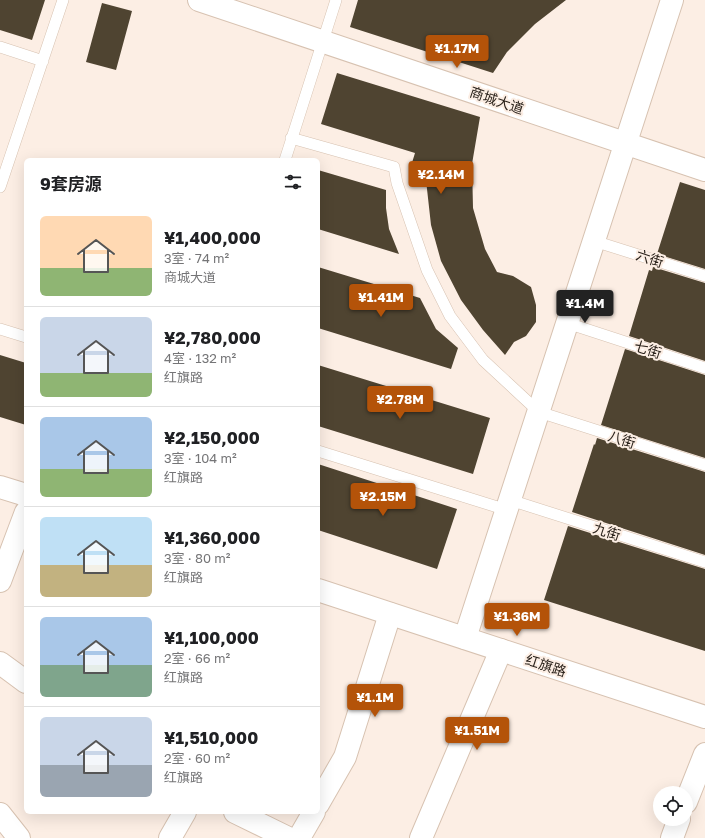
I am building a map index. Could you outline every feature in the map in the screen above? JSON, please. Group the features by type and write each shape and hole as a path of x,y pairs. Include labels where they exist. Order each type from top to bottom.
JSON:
{"street":[{"name":"商城大道","path":"199,0 705,170"},
{"path":"465,638 672,0"},
{"path":"0,486 24,494"},
{"path":"0,581 24,517"},
{"name":"红旗路","path":"320,591 705,717"},
{"path":"320,801 345,757 390,614"},
{"path":"421,838 501,650"},
{"path":"0,663 24,681"},
{"path":"692,786 705,754"},
{"path":"0,814 20,838"},
{"path":"170,838 184,814"},
{"path":"239,814 288,838"},
{"path":"299,838 313,814"},
{"path":"672,838 676,826"}],"lane":[{"path":"0,187 63,0"},
{"path":"286,158 336,0"},
{"path":"0,46 43,61"},
{"path":"292,138 394,167 397,183 427,270 450,316 483,360 539,412"},
{"name":"六街","path":"594,241 705,276"},
{"name":"七街","path":"567,323 705,368"},
{"path":"0,329 24,336"},
{"name":"八街","path":"539,412 705,465"},
{"name":"九街","path":"320,452 705,562"}],"building":[{"path":"0,0 45,0 32,40 0,30"},
{"path":"358,0 566,0 535,24 507,52 493,73 350,27"},
{"path":"102,3 132,11 116,70 86,62"},
{"path":"337,73 480,117 472,164 473,208 485,249 497,272 513,276 531,287 536,305 536,322 526,336 514,342 505,355 483,330 461,300 441,261 431,225 425,171 411,166 415,153 321,124"},
{"path":"320,171 386,190 386,208 389,229 399,254 320,230"},
{"path":"680,182 705,190 705,269 657,254"},
{"path":"653,267 705,283 705,361 629,336 649,270 652,271"},
{"path":"320,268 420,298 436,329 458,348 451,369 320,329"},
{"path":"625,349 705,375 705,458 601,425"},
{"path":"0,355 24,362 24,424 0,417"},
{"path":"320,366 490,418 473,474 320,427"},
{"path":"597,438 705,472 705,555 572,512"},
{"path":"320,465 457,509 437,569 320,531"},
{"path":"568,526 705,569 705,651 544,600"}]}
